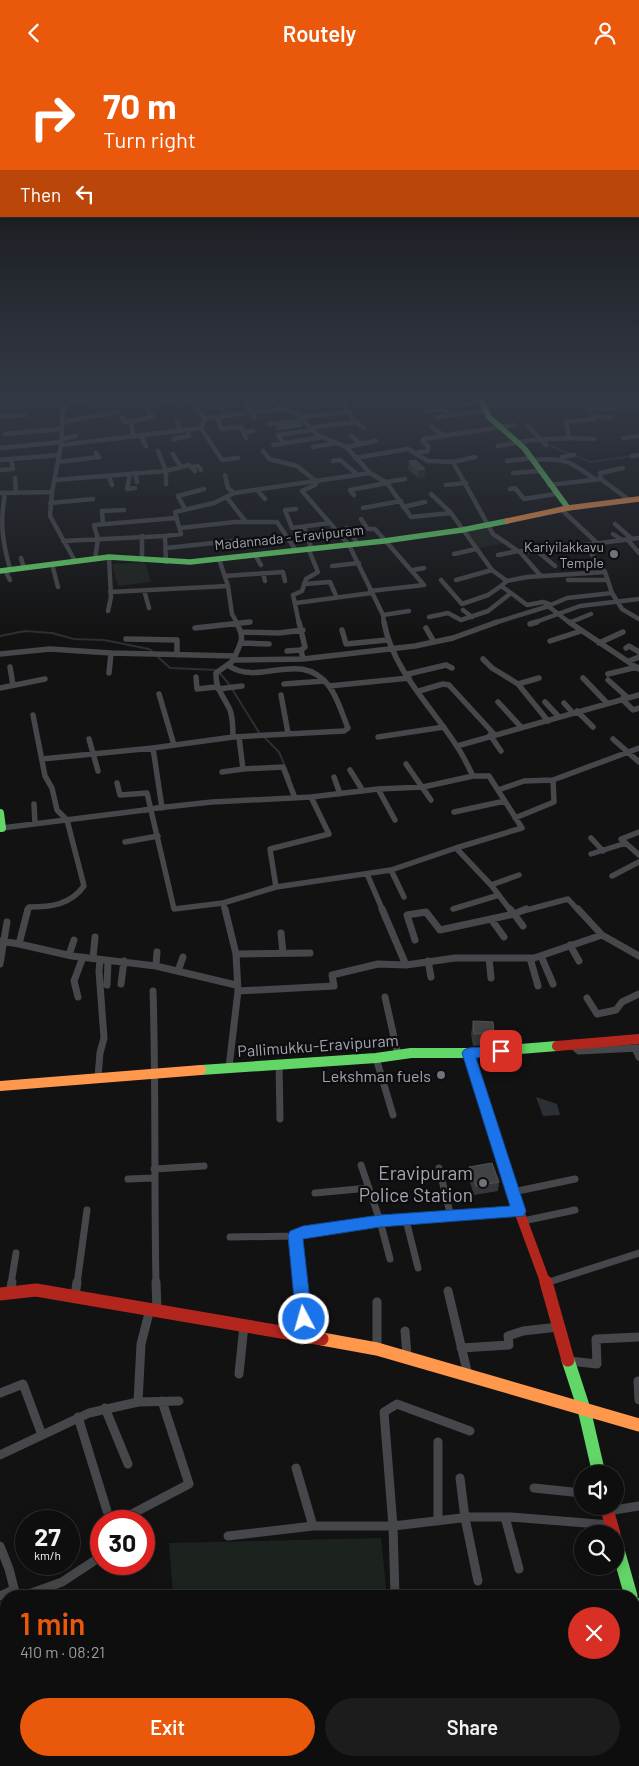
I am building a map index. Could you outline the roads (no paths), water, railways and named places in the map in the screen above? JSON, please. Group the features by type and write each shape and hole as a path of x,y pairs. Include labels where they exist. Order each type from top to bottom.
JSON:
{"main road":[{"path":"545,479 564,508"},
{"name":"Madannada - Eravipuram","path":"5,570 109,557 190,562 309,547 384,541 462,530 564,508 636,499"},
{"path":"0,813 1,828"},
{"name":"Pallimukku-Eravipuram","path":"0,1086 98,1077 156,1075 279,1063 376,1058 398,1055 469,1053 639,1039"},
{"path":"469,1053 519,1211 546,1283 584,1409 597,1465"},
{"path":"0,1294 36,1290 377,1349 406,1356 468,1377 639,1425"},
{"path":"624,1571 629,1590"}],"street":[{"path":"15,479 16,492"},
{"path":"64,479 56,480 52,491 50,516 75,561"},
{"path":"110,479 112,485"},
{"path":"131,479 127,489 135,488"},
{"path":"226,479 228,488 234,493"},
{"path":"314,479 317,482"},
{"path":"64,541 180,535 175,512 228,499 234,493 332,479"},
{"path":"381,479 387,483 401,501 408,515 416,518 451,513"},
{"path":"354,495 350,489 404,479"},
{"path":"464,479 493,534 519,551 540,575"},
{"path":"549,485 595,479"},
{"path":"599,479 636,499"},
{"path":"317,482 315,485 302,491 330,523 354,544"},
{"path":"446,485 466,483"},
{"path":"510,489 515,488 524,499 555,494"},
{"path":"185,509 178,496 204,489"},
{"path":"10,580 5,570 1,534 2,493 52,491"},
{"path":"258,491 265,499"},
{"path":"431,494 451,513 492,570 507,581"},
{"path":"50,503 93,499"},
{"path":"228,499 246,522"},
{"path":"363,508 401,501"},
{"path":"403,507 425,502"},
{"path":"109,504 110,511"},
{"path":"564,508 597,543"},
{"path":"296,509 285,510 292,528 330,523"},
{"path":"103,523 102,511 124,511"},
{"path":"95,559 98,539 94,525 176,518"},
{"path":"296,603 424,585 414,570 384,541 376,529 368,529 361,519"},
{"path":"180,528 246,522 280,524 295,549"},
{"path":"615,524 638,550"},
{"path":"286,651 301,651 305,647 303,630 294,595 302,591 306,579 318,572 304,527"},
{"path":"347,529 370,592 383,615 387,640 408,676 457,746 473,775"},
{"path":"613,534 627,539"},
{"path":"142,536 142,560"},
{"path":"165,536 166,562"},
{"path":"498,555 639,538"},
{"path":"166,548 224,539 232,541"},
{"path":"585,545 605,571 615,602 623,610 639,619"},
{"path":"454,554 476,549"},
{"path":"537,551 555,566"},
{"path":"255,555 261,565"},
{"path":"108,611 110,593 109,557"},
{"path":"21,558 24,567"},
{"path":"42,759 153,748 236,737 347,730 329,686 314,671 305,668 257,673 238,672 230,668 242,643 242,632 232,614 228,586 219,559"},
{"path":"332,566 358,563"},
{"path":"52,564 58,587"},
{"path":"414,570 424,569"},
{"path":"456,580 492,570"},
{"path":"441,581 457,601 462,604 488,595 507,581 540,575 605,571"},
{"path":"225,576 283,572 285,581"},
{"path":"263,573 265,581"},
{"path":"568,581 608,580"},
{"path":"304,584 330,582 337,597"},
{"path":"110,593 228,586"},
{"path":"501,586 527,605 540,602 549,605 581,631 638,668"},
{"path":"144,590 149,608"},
{"path":"429,617 448,613 460,620 472,617 498,606 511,593"},
{"path":"0,654 43,649 177,655 233,660 303,659 392,649 453,638 567,598 612,593"},
{"path":"530,624 580,606 639,599"},
{"path":"463,610 472,617"},
{"path":"383,615 409,611"},
{"path":"570,622 591,614"},
{"path":"195,628 238,625 250,622"},
{"path":"426,627 434,642"},
{"path":"242,632 279,633 303,630"},
{"path":"342,630 346,644 387,640"},
{"path":"550,641 581,631"},
{"path":"598,643 623,632"},
{"path":"126,639 177,640 177,655"},
{"path":"242,643 269,644"},
{"path":"626,648 629,646 639,652"},
{"path":"301,651 303,659"},
{"path":"109,673 111,653"},
{"path":"629,661 639,657"},
{"path":"483,659 492,668 518,684 548,721"},
{"path":"233,660 216,673 217,688 232,716 243,769"},
{"path":"329,686 408,676 446,665 452,668"},
{"path":"10,667 13,685"},
{"path":"638,668 608,677 633,709 639,708"},
{"path":"196,677 197,689 242,686"},
{"path":"583,677 607,703"},
{"path":"518,684 539,678"},
{"path":"0,688 45,679"},
{"path":"284,684 324,681"},
{"path":"419,691 449,685 492,735 502,751"},
{"path":"158,694 174,745"},
{"path":"281,695 288,733"},
{"path":"457,746 639,695"},
{"path":"498,702 521,727"},
{"path":"545,702 559,717"},
{"path":"564,703 593,727"},
{"path":"19,944 29,907 56,907 80,892 84,886 67,820 57,810 52,788 46,776 33,715"},
{"path":"378,737 444,727"},
{"path":"88,739 98,771"},
{"path":"613,739 639,762"},
{"path":"498,790 524,781 552,780 639,747"},
{"path":"153,748 159,808"},
{"path":"406,764 431,800"},
{"path":"222,772 283,767 294,798"},
{"path":"350,770 363,791"},
{"path":"1,828 35,823 67,820 145,810 159,808 212,802 311,797 378,789 423,787 473,775 489,776 522,828 391,870 276,887 223,903 174,909 158,836 147,793 120,795 117,783"},
{"path":"334,777 340,794"},
{"path":"515,818 554,802 552,780"},
{"path":"378,789 395,820"},
{"path":"276,887 270,849 329,834 311,797"},
{"path":"454,812 505,801"},
{"path":"34,804 35,823"},
{"path":"639,832 621,839 639,855"},
{"path":"125,842 158,836"},
{"path":"591,838 603,851"},
{"path":"591,854 626,843"},
{"path":"456,848 491,885 523,926"},
{"path":"612,876 639,862"},
{"path":"391,870 404,897"},
{"path":"367,874 406,965"},
{"path":"491,885 519,875"},
{"path":"452,909 499,895"},
{"path":"415,940 407,915 426,913 440,930 514,914 535,906 568,899 602,935 639,956"},
{"path":"223,903 236,954 237,988 229,1067"},
{"path":"491,919 504,937"},
{"path":"0,964 2,941 7,922"},
{"path":"281,933 283,953"},
{"path":"2,941 69,955 156,966 237,988 334,986 332,975 378,964 406,965 455,958 530,958 542,956 602,935"},
{"path":"95,937 107,985"},
{"path":"69,955 74,940"},
{"path":"570,945 579,961"},
{"path":"156,966 157,952"},
{"path":"236,954 310,953"},
{"path":"542,956 553,984"},
{"path":"78,997 74,981 83,957"},
{"path":"178,971 183,957"},
{"path":"490,958 491,977"},
{"path":"530,958 538,986"},
{"path":"98,1077 100,1053 104,1038 98,971 101,960"},
{"path":"121,984 124,961"},
{"path":"428,961 431,977"},
{"path":"138,1402 141,1344 154,1309 156,1075 153,991"},
{"path":"587,997 597,1014 616,1010 622,1001 639,994"},
{"path":"385,997 398,1055"},
{"path":"639,1034 576,1040 572,1045 579,1051 637,1048 639,1057"},
{"path":"376,1058 393,1115"},
{"path":"279,1063 280,1119"},
{"path":"361,1165 380,1221 390,1259"},
{"path":"128,1179 204,1166"},
{"path":"439,1168 451,1217"},
{"path":"513,1192 575,1179"},
{"path":"314,1193 368,1188"},
{"path":"75,1296 87,1210"},
{"path":"523,1221 575,1210"},
{"path":"230,1237 295,1236 303,1232 380,1221 519,1211"},
{"path":"406,1220 418,1268"},
{"path":"295,1236 306,1336"},
{"path":"10,1293 16,1253"},
{"path":"546,1283 639,1253"},
{"path":"448,1291 468,1377"},
{"path":"377,1302 377,1349"},
{"path":"239,1374 244,1325"},
{"path":"461,1348 509,1345 508,1336 523,1331 558,1327"},
{"path":"406,1331 406,1356"},
{"path":"569,1361 596,1364 596,1339 639,1337"},
{"path":"638,1381 639,1400"},
{"path":"0,1393 23,1384 42,1435"},
{"path":"138,1510 189,1484 162,1401"},
{"path":"0,1455 78,1417 105,1408 138,1402 179,1401"},
{"path":"395,1590 393,1526 384,1412 397,1404 470,1431"},
{"path":"105,1408 128,1464"},
{"path":"78,1417 107,1510"},
{"path":"438,1442 438,1521"},
{"path":"296,1467 312,1526"},
{"path":"460,1478 465,1517 478,1581"},
{"path":"534,1487 574,1492"},
{"path":"624,1507 639,1506"},
{"path":"228,1536 312,1526 393,1526 465,1517 505,1517 576,1525"},
{"path":"505,1517 519,1569"},
{"path":"0,1546 10,1569 14,1590"},
{"path":"41,1590 62,1583 90,1564"}],"waterway":[{"path":"0,636 25,631 52,633 74,639 104,640 149,649 153,652"},
{"path":"158,657 170,668 217,670 229,684 260,734"},
{"path":"264,737 279,752 290,778"}],"place":[{"name":"Kariyilakkavu Temple","path":"614,554"},
{"name":"Lekshman fuels","path":"441,1075"},
{"name":"Eravipuram Police Station","path":"483,1183"}]}
